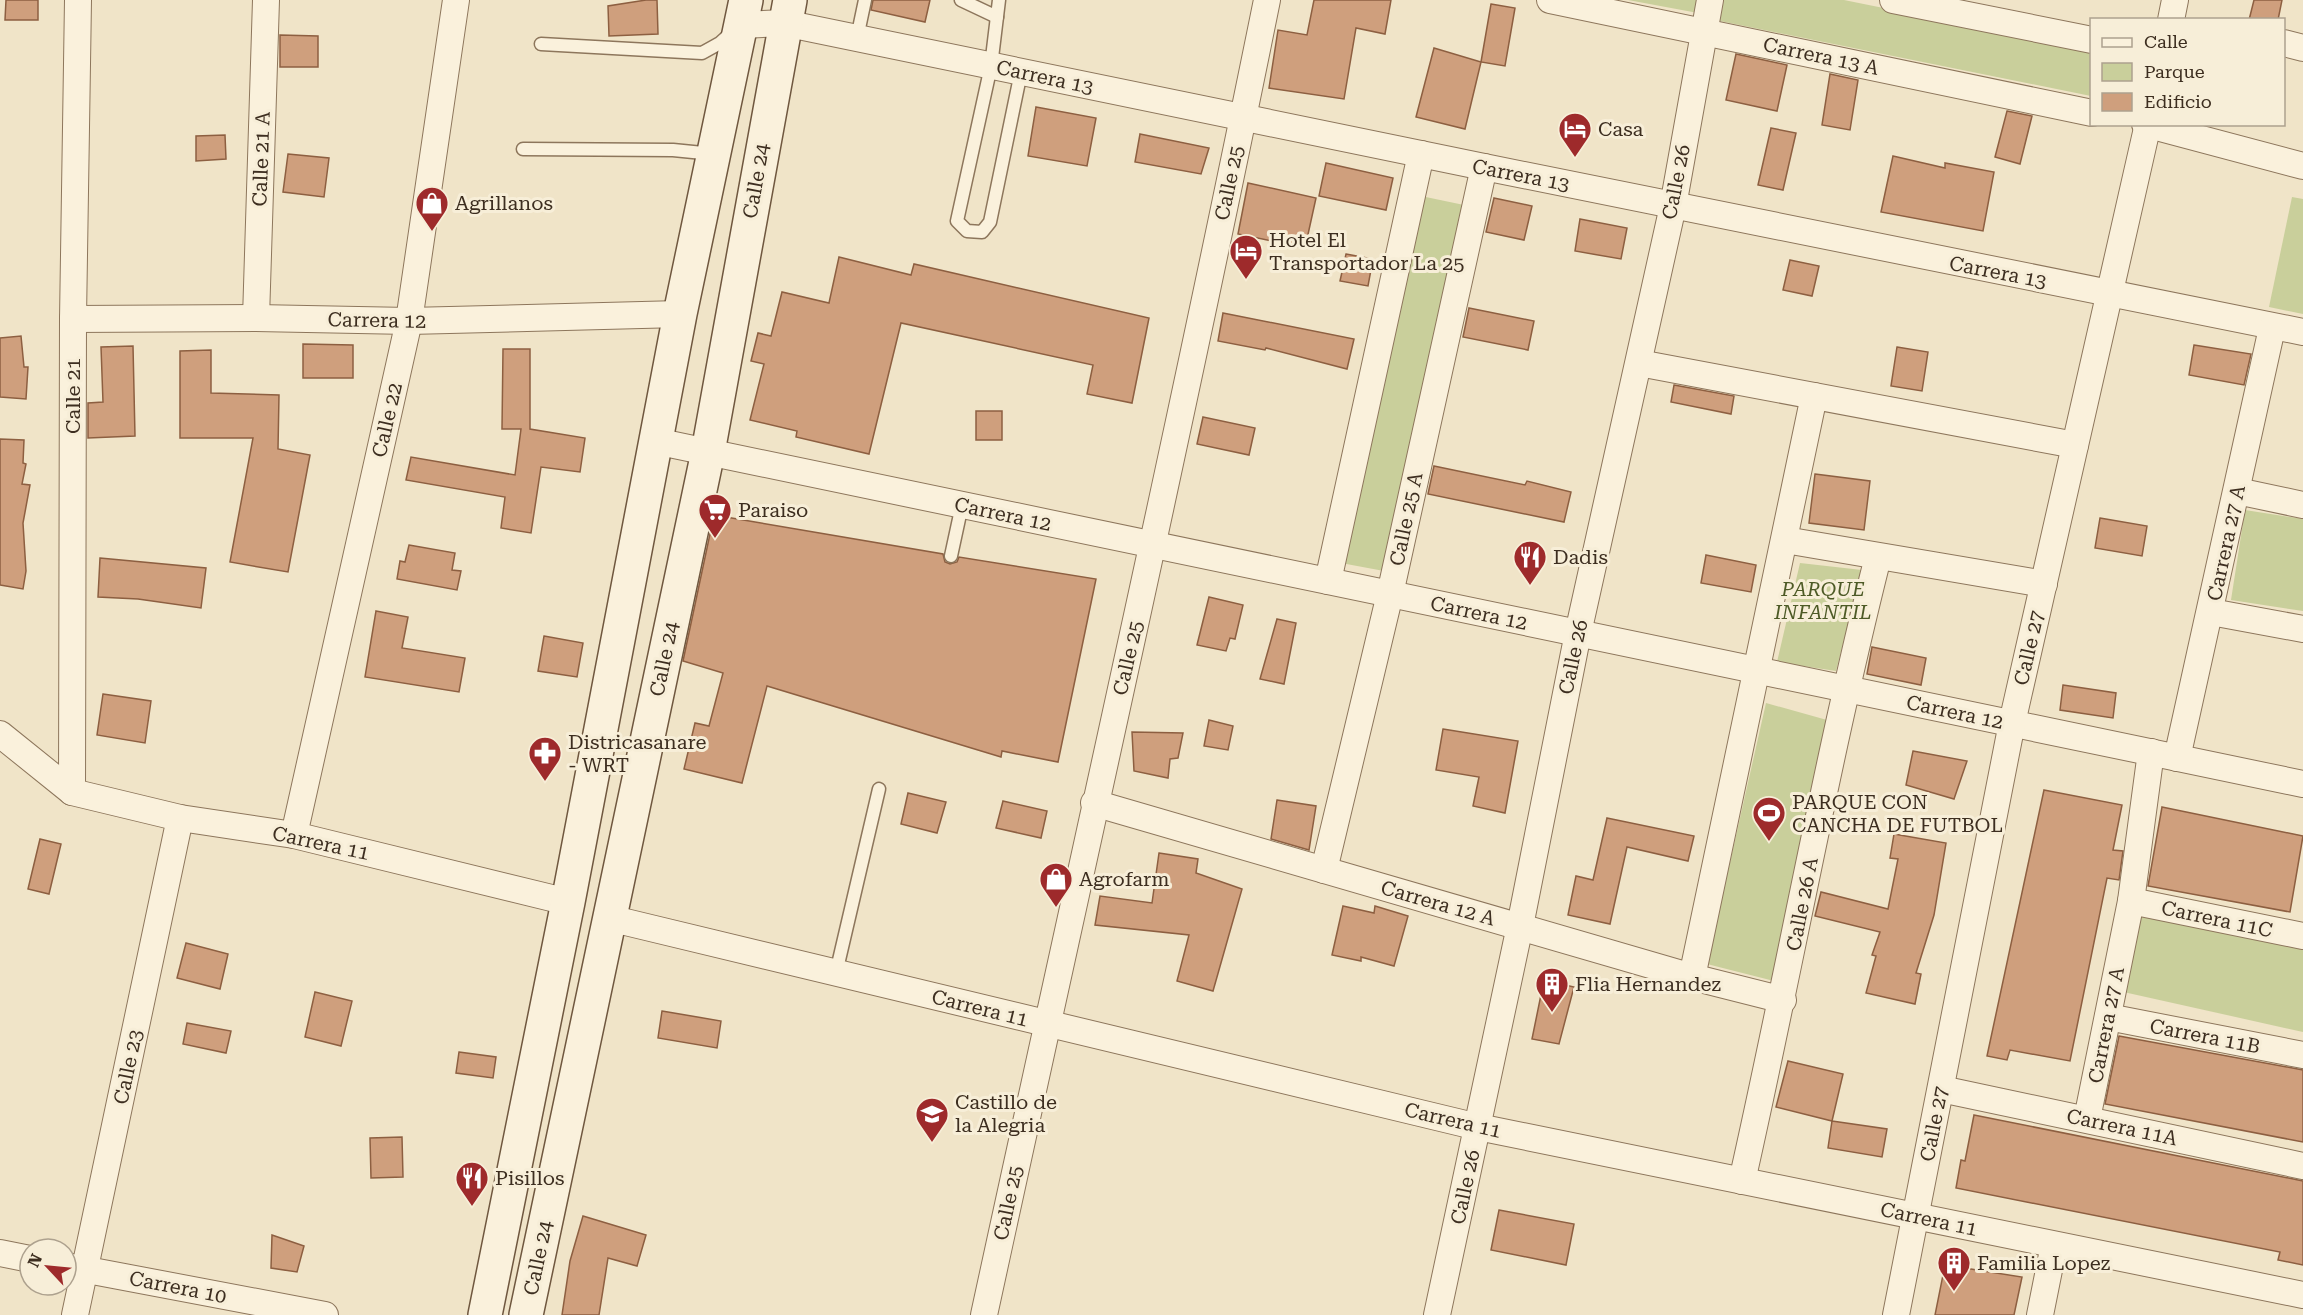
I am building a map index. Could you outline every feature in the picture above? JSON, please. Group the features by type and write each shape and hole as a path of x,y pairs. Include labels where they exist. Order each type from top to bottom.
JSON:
{"street":[{"name":"Calle 21","path":"72,792 73,319 78,0"},
{"name":"Calle 21 A","path":"256,318 266,0"},
{"name":"Calle 22","path":"294,835 409,321 456,0"},
{"name":"Calle 25","path":"984,1315 1094,803 1154,545 1267,0"},
{"name":"Carrera 13 A","path":"1550,0 2090,113"},
{"name":"Calle 26","path":"1437,1315 1520,926 1578,633 1673,206 1710,0"},
{"path":"1893,0 2090,40"},
{"name":"Carrera 13","path":"743,12 787,11 857,38 1484,168 2272,328 2303,332"},
{"name":"Calle 24","path":"526,1315 708,452 787,11"},
{"name":"Calle 24","path":"485,1315 568,902 680,314 743,12"},
{"path":"2285,44 2303,48"},
{"name":"Calle 27","path":"1896,1315 2012,723 2147,126"},
{"path":"2151,126 2303,166"},
{"path":"1328,581 1421,154"},
{"name":"Calle 25 A","path":"1324,870 1390,594 1484,168"},
{"name":"Carrera 12","path":"73,319 256,318 409,321 680,314"},
{"name":"Carrera 27 A","path":"2177,758 2272,328"},
{"path":"1639,363 2075,445"},
{"path":"1692,977 1814,396"},
{"name":"Carrera 12","path":"655,441 2303,784"},
{"path":"2237,491 2303,505"},
{"path":"1785,540 2044,584"},
{"name":"Calle 26 A","path":"1742,1181 1783,1000 1845,689 1878,557"},
{"path":"2211,612 2303,629"},
{"path":"0,734 72,792"},
{"name":"Carrera 27 A","path":"2087,1119 2131,901 2151,752"},
{"name":"Carrera 11","path":"72,792 180,818 294,835 568,902"},
{"name":"Carrera 12 A","path":"1094,803 1692,977 1783,1000"},
{"name":"Calle 23","path":"78,1254 180,818"},
{"name":"Carrera 11C","path":"2131,901 2303,936"},
{"name":"Carrera 11","path":"609,918 1478,1127 2303,1295"},
{"name":"Carrera 11B","path":"2108,1017 2303,1055"},
{"name":"Carrera 11A","path":"1941,1089 2303,1166"},
{"path":"2040,1315 2054,1245"},
{"path":"0,1253 18,1257"},
{"name":"Carrera 10","path":"78,1268 325,1315"},
{"name":"Calle 23","path":"75,1297 75,1315"}],"lane":[{"path":"857,38 865,0"},
{"path":"961,0 997,17"},
{"path":"999,0 991,66 957,221 967,231 982,232 990,222 1021,72"},
{"path":"541,44 702,52 720,43 743,12"},
{"path":"523,149 673,150 713,154"},
{"path":"951,556 962,505"},
{"path":"836,973 879,789"}],"green space":[{"path":"1628,0 1701,0 1698,13"},
{"path":"1724,0 1844,0 2090,50 2090,96 1720,21"},
{"path":"1421,196 1464,205 1384,571 1341,563"},
{"path":"2292,197 2303,199 2303,314 2269,307"},
{"path":"2245,510 2303,519 2303,611 2231,600"},
{"name":"PARQUE INFANTIL","path":"1800,563 1862,570 1836,671 1777,662"},
{"name":"PARQUE CON CANCHA DE FUTBOL","path":"1766,703 1827,720 1774,981 1707,964"},
{"path":"2133,911 2303,946 2303,1032 2119,991"}],"building":[{"path":"6,0 38,0 38,20 5,20"},
{"path":"657,0 658,34 609,36 608,6"},
{"path":"873,0 930,0 925,22 871,10"},
{"path":"1314,0 1391,0 1385,34 1356,28 1344,99 1269,88 1278,30 1307,35"},
{"path":"2254,0 2282,0 2278,18 2250,18"},
{"path":"1491,4 1515,8 1505,66 1481,62"},
{"path":"280,35 318,36 318,67 280,67"},
{"path":"1434,48 1481,62 1465,129 1416,117"},
{"path":"1736,54 1787,65 1777,111 1726,100"},
{"path":"1830,74 1858,80 1850,130 1822,125"},
{"path":"1036,107 1096,118 1087,166 1028,156"},
{"path":"2007,111 2032,116 2020,164 1995,157"},
{"path":"1771,128 1796,133 1783,190 1758,185"},
{"path":"1140,134 1209,148 1201,174 1135,162"},
{"path":"225,135 226,159 196,161 196,136"},
{"path":"288,154 329,158 324,197 283,192"},
{"path":"1893,156 1945,168 1945,163 1994,172 1983,231 1881,212"},
{"path":"1326,163 1393,178 1386,210 1319,196"},
{"path":"1248,183 1316,198 1305,248 1238,234"},
{"path":"1494,198 1532,206 1524,240 1486,232"},
{"path":"1580,219 1627,228 1621,259 1575,251"},
{"path":"1346,254 1373,259 1368,286 1340,281"},
{"path":"839,257 911,275 914,264 1149,318 1132,403 1087,394 1093,365 901,323 869,454 796,437 797,431 750,420 764,364 751,361 758,333 771,336 782,292 829,303"},
{"path":"1790,260 1819,266 1812,296 1783,290"},
{"path":"1469,308 1534,321 1528,350 1463,337"},
{"path":"1223,313 1354,339 1347,369 1266,348 1265,350 1218,341"},
{"path":"21,336 24,367 28,367 26,399 0,397 0,338"},
{"path":"303,344 353,345 353,378 303,378"},
{"path":"2194,345 2251,354 2244,385 2189,375"},
{"path":"133,346 135,436 88,438 88,403 103,402 101,347"},
{"path":"1897,347 1928,352 1922,391 1891,386"},
{"path":"503,349 530,349 530,429 585,438 580,472 541,467 531,533 501,528 505,497 406,480 411,457 515,475 521,429 502,429"},
{"path":"211,350 211,393 279,395 278,449 310,455 288,572 230,562 253,438 180,438 180,351"},
{"path":"1674,385 1734,396 1731,414 1671,402"},
{"path":"976,411 1002,411 1002,440 976,440"},
{"path":"1203,417 1255,428 1249,455 1197,444"},
{"path":"0,439 24,440 23,463 26,464 22,484 30,485 23,523 26,571 23,589 0,585"},
{"path":"1434,466 1525,485 1527,481 1571,492 1564,522 1428,494"},
{"path":"1815,474 1870,481 1864,530 1809,523"},
{"path":"714,515 943,554 945,562 950,564 957,562 959,557 1096,579 1058,762 1002,751 1001,757 767,686 742,783 684,769 695,723 709,726 723,673 683,661"},
{"path":"2100,518 2147,526 2142,556 2095,548"},
{"path":"409,545 455,553 452,570 461,571 457,590 397,579 400,561 405,562"},
{"path":"1706,555 1756,565 1751,592 1701,583"},
{"path":"100,558 206,568 201,608 138,599 98,597"},
{"path":"1209,597 1243,605 1235,639 1230,638 1226,651 1197,645"},
{"path":"376,611 408,617 402,648 465,658 459,692 365,677"},
{"path":"1277,619 1296,623 1284,684 1260,679"},
{"path":"544,636 583,643 577,677 538,671"},
{"path":"1872,647 1926,658 1921,685 1867,674"},
{"path":"2063,685 2116,693 2113,718 2060,710"},
{"path":"103,694 151,701 145,743 97,735"},
{"path":"1209,720 1233,726 1228,750 1204,746"},
{"path":"1443,729 1518,741 1505,813 1473,806 1479,777 1436,770"},
{"path":"1132,732 1183,733 1178,758 1170,759 1168,778 1134,771"},
{"path":"1913,751 1967,761 1954,799 1906,785"},
{"path":"2044,790 2122,805 2113,850 2123,851 2119,880 2107,878 2070,1061 2010,1050 2007,1060 1987,1056"},
{"path":"908,793 946,802 937,833 901,824"},
{"path":"1277,800 1316,806 1309,850 1271,839"},
{"path":"1003,801 1047,811 1041,838 996,828"},
{"path":"2162,807 2303,836 2290,912 2148,886"},
{"path":"1607,818 1694,836 1688,861 1627,847 1610,924 1568,915 1576,876 1593,880"},
{"path":"1894,834 1946,843 1934,915 1916,973 1921,974 1915,1004 1866,993 1876,956 1872,955 1880,932 1815,916 1821,892 1888,909 1898,859 1890,858"},
{"path":"40,839 61,844 49,894 28,889"},
{"path":"1159,853 1198,859 1196,873 1242,889 1213,991 1177,981 1189,935 1095,925 1100,896 1152,903"},
{"path":"1343,906 1374,913 1375,906 1408,916 1394,966 1361,957 1361,961 1332,955"},
{"path":"186,943 228,954 220,989 177,978"},
{"name":"Flia Hernandez","path":"1544,980 1574,987 1559,1044 1532,1039"},
{"path":"315,992 352,1001 341,1046 305,1037"},
{"path":"662,1011 721,1021 717,1048 658,1038"},
{"path":"187,1023 231,1031 226,1053 183,1044"},
{"path":"2119,1036 2303,1070 2303,1142 2105,1104"},
{"path":"459,1052 496,1057 493,1078 456,1073"},
{"path":"1788,1061 1843,1074 1832,1121 1776,1107"},
{"path":"1974,1115 2303,1181 2303,1265 2278,1260 2280,1252 1956,1188 1961,1160 1965,1161"},
{"path":"1832,1121 1887,1129 1882,1157 1828,1148"},
{"path":"402,1137 403,1177 371,1178 370,1138"},
{"path":"1499,1210 1574,1224 1566,1265 1491,1250"},
{"path":"583,1216 646,1235 637,1266 608,1258 599,1315 562,1315 570,1261"},
{"path":"272,1235 304,1246 297,1272 271,1268"},
{"path":"1945,1265 2022,1277 2014,1315 1935,1315"}],"place":[{"name":"Casa","path":"1575,158"},
{"name":"Agrillanos","path":"432,232"},
{"name":"Hotel El Transportador La 25","path":"1246,280"},
{"name":"Paraiso","path":"715,539"},
{"name":"Dadis","path":"1530,586"},
{"name":"Districasanare - WRT","path":"545,782"},
{"name":"PARQUE CON CANCHA DE FUTBOL","path":"1769,842"},
{"name":"Agrofarm","path":"1056,908"},
{"name":"Flia Hernandez","path":"1552,1013"},
{"name":"Castillo de la Alegria","path":"932,1143"},
{"name":"Pisillos","path":"472,1207"},
{"name":"Familia Lopez","path":"1954,1292"}]}
